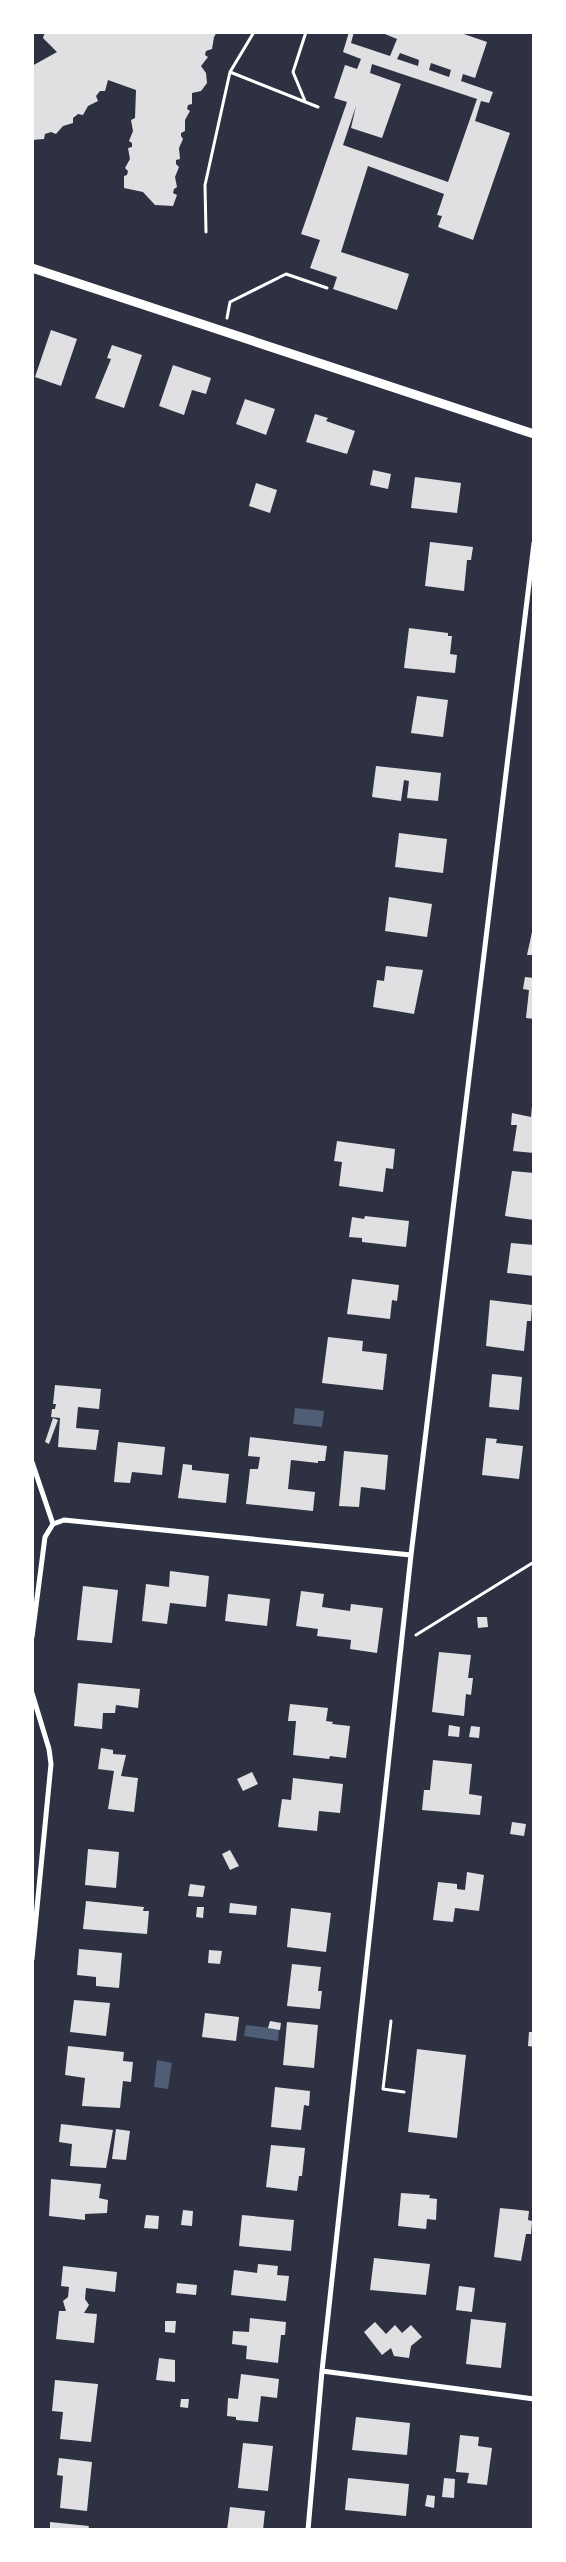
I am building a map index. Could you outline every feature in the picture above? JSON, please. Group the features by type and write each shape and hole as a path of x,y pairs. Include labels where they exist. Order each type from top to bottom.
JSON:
{"street":[{"path":"32,268 534,434"},
{"path":"308,2530 322,2371 411,1555 534,543"},
{"path":"32,1462 53,1524"},
{"path":"32,1637 45,1537 53,1524 64,1520 411,1555"},
{"path":"32,1694 49,1749 51,1764 32,1959"},
{"path":"322,2371 534,2399"}],"path":[{"path":"206,232 205,185 230,72 254,32"},
{"path":"305,102 293,72 306,32"},
{"path":"230,72 318,107"},
{"path":"225,331 230,302 286,274 327,288"},
{"path":"401,1645 534,1562"},
{"path":"392,2021 383,2089 404,2092"}],"water":[{"path":"295,1408 324,1411 322,1427 293,1424"},
{"path":"246,2025 279,2029 278,2041 244,2036"},
{"path":"157,2060 172,2063 168,2089 154,2087"}],"building":[{"path":"45,32 155,34 157,32 217,32 212,49 206,51 205,55 208,57 201,66 206,73 207,83 201,91 192,93 192,104 188,105 187,109 190,111 185,120 185,131 181,133 183,139 179,148 180,159 176,160 176,164 179,167 175,177 177,187 173,193 177,195 173,206 155,205 143,192 124,188 124,176 127,175 128,171 125,168 130,159 128,148 132,147 132,143 129,141 133,131 131,120 135,118 136,90 108,80 105,91 100,91 96,96 98,101 88,106 83,115 78,114 73,118 73,123 63,126 56,134 51,132 45,134 44,139 32,140 32,66 57,52 43,38"},
{"path":"349,32 354,32 351,43 390,56 397,39 380,32 458,32 487,42 475,78 463,74 461,81 493,92 489,103 481,101 475,121 510,133 473,240 438,227 442,216 437,215 444,194 368,166 341,252 409,274 397,310 333,289 337,277 310,268 320,240 301,234 347,102 334,98 345,65 357,69 361,59 343,52","holes":["400,53 419,60 418,66 397,59","431,63 451,70 449,77 429,70","372,64 477,99 448,182 343,145 356,106 351,128 382,138 401,84 370,73"]},
{"path":"51,330 77,339 61,386 35,377"},
{"path":"112,345 142,355 124,408 95,398 111,359 107,358"},
{"path":"173,365 211,378 206,394 192,390 184,415 159,406"},
{"path":"245,399 275,409 266,435 236,424"},
{"path":"315,414 328,418 326,421 355,431 347,454 306,442"},
{"path":"373,470 391,474 388,489 370,485"},
{"path":"415,477 461,483 457,513 411,508"},
{"path":"256,483 277,490 270,513 249,506"},
{"path":"430,542 473,547 471,560 467,560 464,591 425,586"},
{"path":"409,628 448,633 448,636 452,636 450,654 457,655 455,673 404,668"},
{"path":"417,696 448,700 443,737 411,733"},
{"path":"376,766 441,773 438,801 407,798 409,781 404,780 401,801 372,797"},
{"path":"399,833 447,839 443,873 395,867"},
{"path":"389,897 432,904 427,937 385,931"},
{"path":"532,932 534,932 534,955 527,955"},
{"path":"386,966 423,970 414,1014 373,1007 377,980 384,981"},
{"path":"525,977 534,978 534,1019 526,1018 529,990 523,989"},
{"path":"532,1106 534,1153 513,1151 517,1125 511,1125 512,1113 531,1117"},
{"path":"337,1141 395,1149 393,1169 386,1168 383,1192 339,1186 342,1162 334,1161"},
{"path":"512,1171 534,1173 534,1220 505,1216"},
{"path":"365,1216 409,1221 406,1247 362,1242 362,1238 349,1237 352,1217 364,1219"},
{"path":"511,1243 534,1245 534,1276 507,1273"},
{"path":"352,1279 399,1285 397,1301 392,1300 390,1319 347,1314"},
{"path":"490,1300 532,1305 531,1321 527,1321 524,1351 486,1346"},
{"path":"328,1337 363,1341 362,1351 387,1354 383,1390 322,1383"},
{"path":"492,1374 522,1377 519,1410 489,1407"},
{"path":"55,1385 101,1389 99,1409 78,1407 76,1428 99,1430 96,1450 58,1447 60,1418 51,1417 52,1409 55,1409 56,1404 53,1404"},
{"path":"53,1418 58,1420 49,1444 45,1442"},
{"path":"250,1437 327,1446 325,1461 318,1461 318,1463 291,1460 288,1489 315,1492 313,1511 246,1504 250,1469 258,1469 260,1457 248,1456"},
{"path":"486,1438 497,1439 496,1443 523,1446 519,1479 482,1475"},
{"path":"118,1442 165,1447 162,1475 132,1472 130,1483 114,1482"},
{"path":"344,1451 388,1455 385,1490 361,1487 359,1507 339,1506"},
{"path":"183,1464 192,1465 192,1470 229,1474 226,1503 178,1498"},
{"path":"170,1571 209,1576 206,1607 170,1603 167,1624 142,1621 146,1584 169,1587"},
{"path":"83,1586 118,1590 112,1643 77,1640"},
{"path":"301,1591 324,1594 322,1607 350,1611 351,1604 383,1608 377,1653 350,1649 351,1640 317,1636 318,1629 296,1626"},
{"path":"228,1594 270,1599 267,1626 225,1621"},
{"path":"477,1617 487,1617 488,1627 478,1628"},
{"path":"439,1652 471,1655 468,1678 473,1678 471,1695 466,1694 464,1716 432,1712"},
{"path":"78,1683 140,1689 138,1708 116,1705 115,1713 103,1713 102,1729 74,1726"},
{"path":"290,1704 328,1708 326,1721 333,1722 332,1724 350,1726 346,1758 330,1756 329,1759 293,1755 296,1721 288,1721"},
{"path":"449,1725 460,1727 459,1737 448,1736"},
{"path":"471,1726 480,1727 479,1738 469,1737"},
{"path":"101,1748 113,1750 113,1754 126,1755 121,1776 138,1778 134,1812 108,1809 114,1771 98,1769"},
{"path":"433,1760 472,1764 469,1794 482,1796 480,1815 422,1810 424,1790 430,1790"},
{"path":"252,1772 258,1784 243,1791 237,1779"},
{"path":"293,1778 343,1784 340,1813 319,1811 317,1831 278,1827 282,1799 291,1800"},
{"path":"512,1822 526,1824 524,1836 510,1834"},
{"path":"88,1849 119,1852 116,1888 85,1885"},
{"path":"230,1850 239,1866 230,1870 222,1854"},
{"path":"467,1872 484,1875 479,1911 455,1908 453,1922 433,1920 438,1882 457,1884 457,1889 465,1890"},
{"path":"190,1884 205,1886 203,1897 188,1896"},
{"path":"86,1901 144,1907 143,1911 149,1911 147,1934 83,1929"},
{"path":"230,1903 257,1906 256,1915 229,1913"},
{"path":"197,1907 204,1907 203,1918 196,1917"},
{"path":"291,1908 331,1913 326,1952 287,1947"},
{"path":"79,1949 122,1953 119,1988 96,1986 96,1977 77,1975"},
{"path":"209,1950 222,1951 220,1964 208,1963"},
{"path":"292,1964 321,1967 318,1991 322,1991 320,2009 287,2006"},
{"path":"74,2000 110,2003 106,2036 70,2032"},
{"path":"205,2013 239,2017 236,2041 202,2037"},
{"path":"270,2021 281,2023 280,2030 268,2028"},
{"path":"287,2022 318,2025 314,2068 283,2065"},
{"path":"529,2032 534,2032 534,2047 528,2046"},
{"path":"68,2046 124,2052 123,2061 133,2062 131,2082 123,2081 120,2108 82,2106 85,2078 65,2075"},
{"path":"417,2049 466,2055 457,2138 408,2132"},
{"path":"275,2087 310,2091 309,2106 304,2105 301,2130 271,2127"},
{"path":"61,2124 113,2130 106,2168 70,2166 72,2144 59,2142"},
{"path":"116,2129 130,2131 126,2160 112,2159"},
{"path":"271,2145 305,2148 302,2176 299,2176 297,2191 266,2187"},
{"path":"51,2179 101,2184 99,2198 108,2200 107,2213 85,2214 85,2220 49,2216"},
{"path":"401,2193 430,2195 429,2198 437,2199 436,2220 427,2219 426,2229 398,2226"},
{"path":"500,2208 529,2211 528,2220 532,2221 531,2234 526,2234 521,2261 494,2257"},
{"path":"183,2210 193,2211 192,2226 181,2225"},
{"path":"146,2215 159,2216 158,2229 144,2228"},
{"path":"242,2215 294,2220 291,2251 239,2246"},
{"path":"374,2258 430,2264 426,2295 370,2290"},
{"path":"258,2264 278,2266 277,2275 289,2276 286,2301 231,2295 234,2270 257,2273"},
{"path":"63,2266 117,2272 115,2292 86,2288 85,2299 89,2305 84,2313 97,2314 94,2343 56,2339 59,2311 66,2311 63,2301 68,2297 69,2287 61,2286"},
{"path":"177,2283 197,2285 196,2295 176,2293"},
{"path":"459,2286 475,2288 472,2312 456,2310"},
{"path":"250,2318 286,2322 285,2335 281,2335 278,2363 246,2359 247,2346 232,2344 233,2331 249,2332"},
{"path":"471,2319 506,2323 501,2368 466,2364"},
{"path":"165,2321 176,2321 175,2333 165,2332"},
{"path":"375,2322 386,2334 395,2325 402,2333 411,2325 422,2337 411,2346 409,2358 394,2356 391,2348 382,2355 364,2332"},
{"path":"159,2358 175,2360 175,2382 156,2380"},
{"path":"241,2374 279,2379 277,2398 261,2396 258,2422 236,2420 236,2417 227,2416 228,2398 238,2399"},
{"path":"55,2380 98,2384 91,2442 60,2439 63,2412 52,2411"},
{"path":"181,2399 189,2399 188,2408 180,2407"},
{"path":"356,2417 410,2423 407,2455 352,2450"},
{"path":"460,2435 479,2437 478,2446 492,2448 487,2485 467,2483 469,2473 456,2472"},
{"path":"243,2443 273,2446 268,2491 238,2488"},
{"path":"59,2458 92,2462 87,2511 60,2508 63,2476 57,2475"},
{"path":"348,2478 409,2484 406,2516 345,2510"},
{"path":"444,2478 455,2479 454,2498 442,2497"},
{"path":"427,2495 435,2496 434,2508 425,2506"},
{"path":"230,2507 265,2511 263,2530 227,2530"},
{"path":"50,2522 89,2526 88,2530 50,2530"}]}
